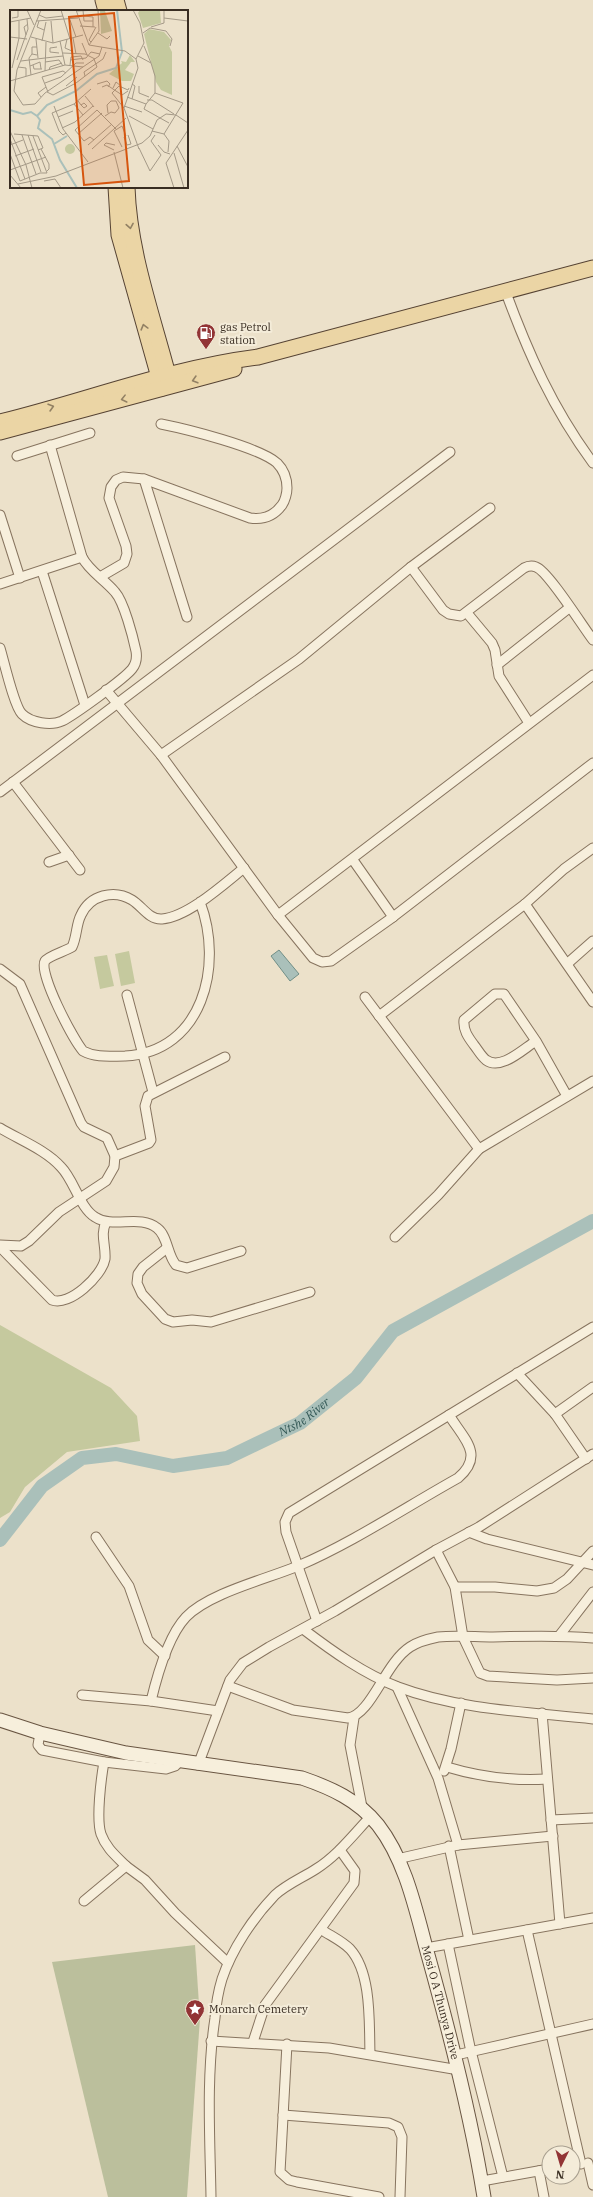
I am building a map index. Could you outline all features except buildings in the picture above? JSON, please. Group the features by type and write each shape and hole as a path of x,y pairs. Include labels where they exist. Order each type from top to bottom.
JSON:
{"main road":[{"path":"104,0 106,10"},
{"path":"116,0 119,10"},
{"path":"122,192 119,235 134,267 165,383"},
{"path":"0,422 133,384 165,383 196,368 231,360 258,357 505,290 593,268"},
{"path":"156,351 175,361 196,368"},
{"path":"133,384 146,369 156,351"},
{"path":"0,432 165,383 233,370 258,357"}],"street":[{"path":"505,290 529,354 547,391 579,444 593,463"},
{"path":"100,577 124,563 127,554 126,546 109,498 111,487 116,480 123,477 144,479 250,518 259,519 273,514 283,504 287,481 284,472 266,456 179,427 161,424"},
{"path":"17,456 90,432"},
{"path":"0,648 19,709 31,720 51,723 61,722 106,690 131,670 136,659 136,651 121,602 116,593 100,577 90,570 82,557 50,445"},
{"path":"0,792 450,452"},
{"path":"144,479 186,617"},
{"path":"160,755 298,659 411,567 490,508"},
{"path":"0,515 20,578"},
{"path":"0,584 82,557"},
{"path":"411,567 443,610 455,616 460,616 467,612 530,566 542,570 593,640"},
{"path":"42,571 85,705"},
{"path":"497,665 569,608"},
{"path":"467,612 492,643 495,650 502,683 529,723"},
{"path":"278,915 353,860 593,675"},
{"path":"106,690 160,755 278,915 313,958 322,962 331,961 393,917 593,762"},
{"path":"13,782 80,870"},
{"path":"379,1016 525,904 564,869 593,848"},
{"path":"49,862 69,855"},
{"path":"353,860 393,917"},
{"path":"200,902 209,935 210,962 207,983 199,1006 190,1021 173,1040 142,1055 99,1056 83,1051 54,998 43,964 46,958 72,947 77,937 80,915 90,902 102,895 121,895 132,900 151,917 161,919 170,917 200,902 244,868"},
{"path":"525,904 568,963 593,1002"},
{"path":"568,963 593,942"},
{"path":"0,969 20,984 84,1128 107,1138 115,1156 114,1167 106,1181 80,1196 21,1246 0,1246"},
{"path":"536,1041 501,1063 493,1064 485,1059 468,1037 464,1028 464,1020 495,994 504,994 536,1041 567,1096"},
{"path":"127,995 153,1092"},
{"path":"365,997 479,1149"},
{"path":"115,1156 149,1143 151,1136 145,1100 153,1092 224,1057"},
{"path":"395,1237 438,1195 479,1149 593,1081"},
{"path":"0,1128 54,1159 63,1168 88,1210 94,1217 106,1222 141,1222 156,1227 164,1238 173,1261 182,1268 187,1268 241,1252"},
{"path":"0,1246 52,1300 59,1303 73,1297 97,1274 105,1258 102,1238 106,1222"},
{"path":"167,1248 143,1267 138,1274 137,1283 138,1289 146,1299 165,1319 173,1322 192,1320 211,1322 310,1292"},
{"path":"317,1621 285,1527 286,1517 289,1513 593,1326"},
{"path":"198,1765 233,1674 243,1663 469,1532 590,1457 555,1414 517,1373"},
{"path":"555,1414 593,1387"},
{"path":"151,1701 165,1656 180,1624 196,1609 230,1592 299,1566 373,1527 458,1478 465,1472 472,1458 471,1450 449,1415"},
{"path":"469,1532 487,1539 593,1565"},
{"path":"96,1537 129,1586 148,1640 165,1656"},
{"path":"436,1550 455,1587 463,1637 477,1668 484,1675 557,1680 593,1678"},
{"path":"455,1587 546,1590 560,1585 593,1551"},
{"path":"559,1636 593,1592"},
{"path":"302,1629 341,1656 397,1687 461,1703 593,1719"},
{"path":"211,2197 211,2041 218,1995 228,1963 248,1929 276,1894 284,1887 316,1869 340,1850 366,1812 350,1745 354,1718 366,1708 395,1659 419,1642 440,1637 559,1636 593,1638"},
{"path":"228,1686 293,1710 323,1716 354,1718"},
{"path":"397,1687 438,1778 454,1846 469,1940"},
{"path":"82,1695 151,1701 218,1711"},
{"path":"438,1778 447,1767 461,1703"},
{"path":"542,1713 560,1924"},
{"path":"5,1722 40,1733 126,1753 198,1765 302,1778 335,1791 366,1812"},
{"path":"40,1733 38,1745 42,1750 104,1762 166,1769 175,1766 180,1762"},
{"path":"104,1762 100,1796 100,1829 110,1850 126,1866 144,1880 175,1913 228,1963"},
{"path":"447,1767 497,1778 524,1780 547,1778"},
{"name":"Mosi O A Thunya Drive","path":"366,1812 383,1833 397,1858 415,1907 456,2056 484,2197"},
{"path":"551,1820 593,1818"},
{"path":"397,1858 454,1846 553,1836"},
{"path":"253,2042 265,2005 322,1930 356,1879 354,1868 340,1850"},
{"path":"84,1901 126,1866"},
{"path":"426,1948 593,1918"},
{"path":"322,1930 350,1950 362,1972 369,2013 370,2054"},
{"path":"527,1930 584,2164 593,2185"},
{"path":"448,1944 471,2052 503,2178"},
{"path":"456,2056 593,2024"},
{"path":"211,2041 287,2044 370,2054 459,2070"},
{"path":"287,2044 279,2167 283,2176 297,2182 379,2197"},
{"path":"283,2115 389,2123 398,2127 402,2137 400,2197"},
{"path":"482,2181 539,2171 544,2197"}],"green space":[{"path":"129,951 135,983 121,986 115,954"},
{"path":"107,955 114,986 100,989 94,957"},
{"path":"0,1325 111,1388 137,1416 140,1441 67,1452 25,1487 10,1512 0,1518"},
{"path":"195,1945 200,2019 187,2197 108,2197 52,1962"}],"water":[{"path":"279,950 299,974 290,981 271,956"}],"waterway":[{"name":"Ntshe River","path":"0,1540 42,1486 82,1458 116,1454 173,1466 227,1458 300,1423 356,1378 393,1331 593,1221"}],"place":[{"name":"gas Petrol station","path":"206,350"},
{"name":"Monarch Cemetery","path":"195,2026"}]}
